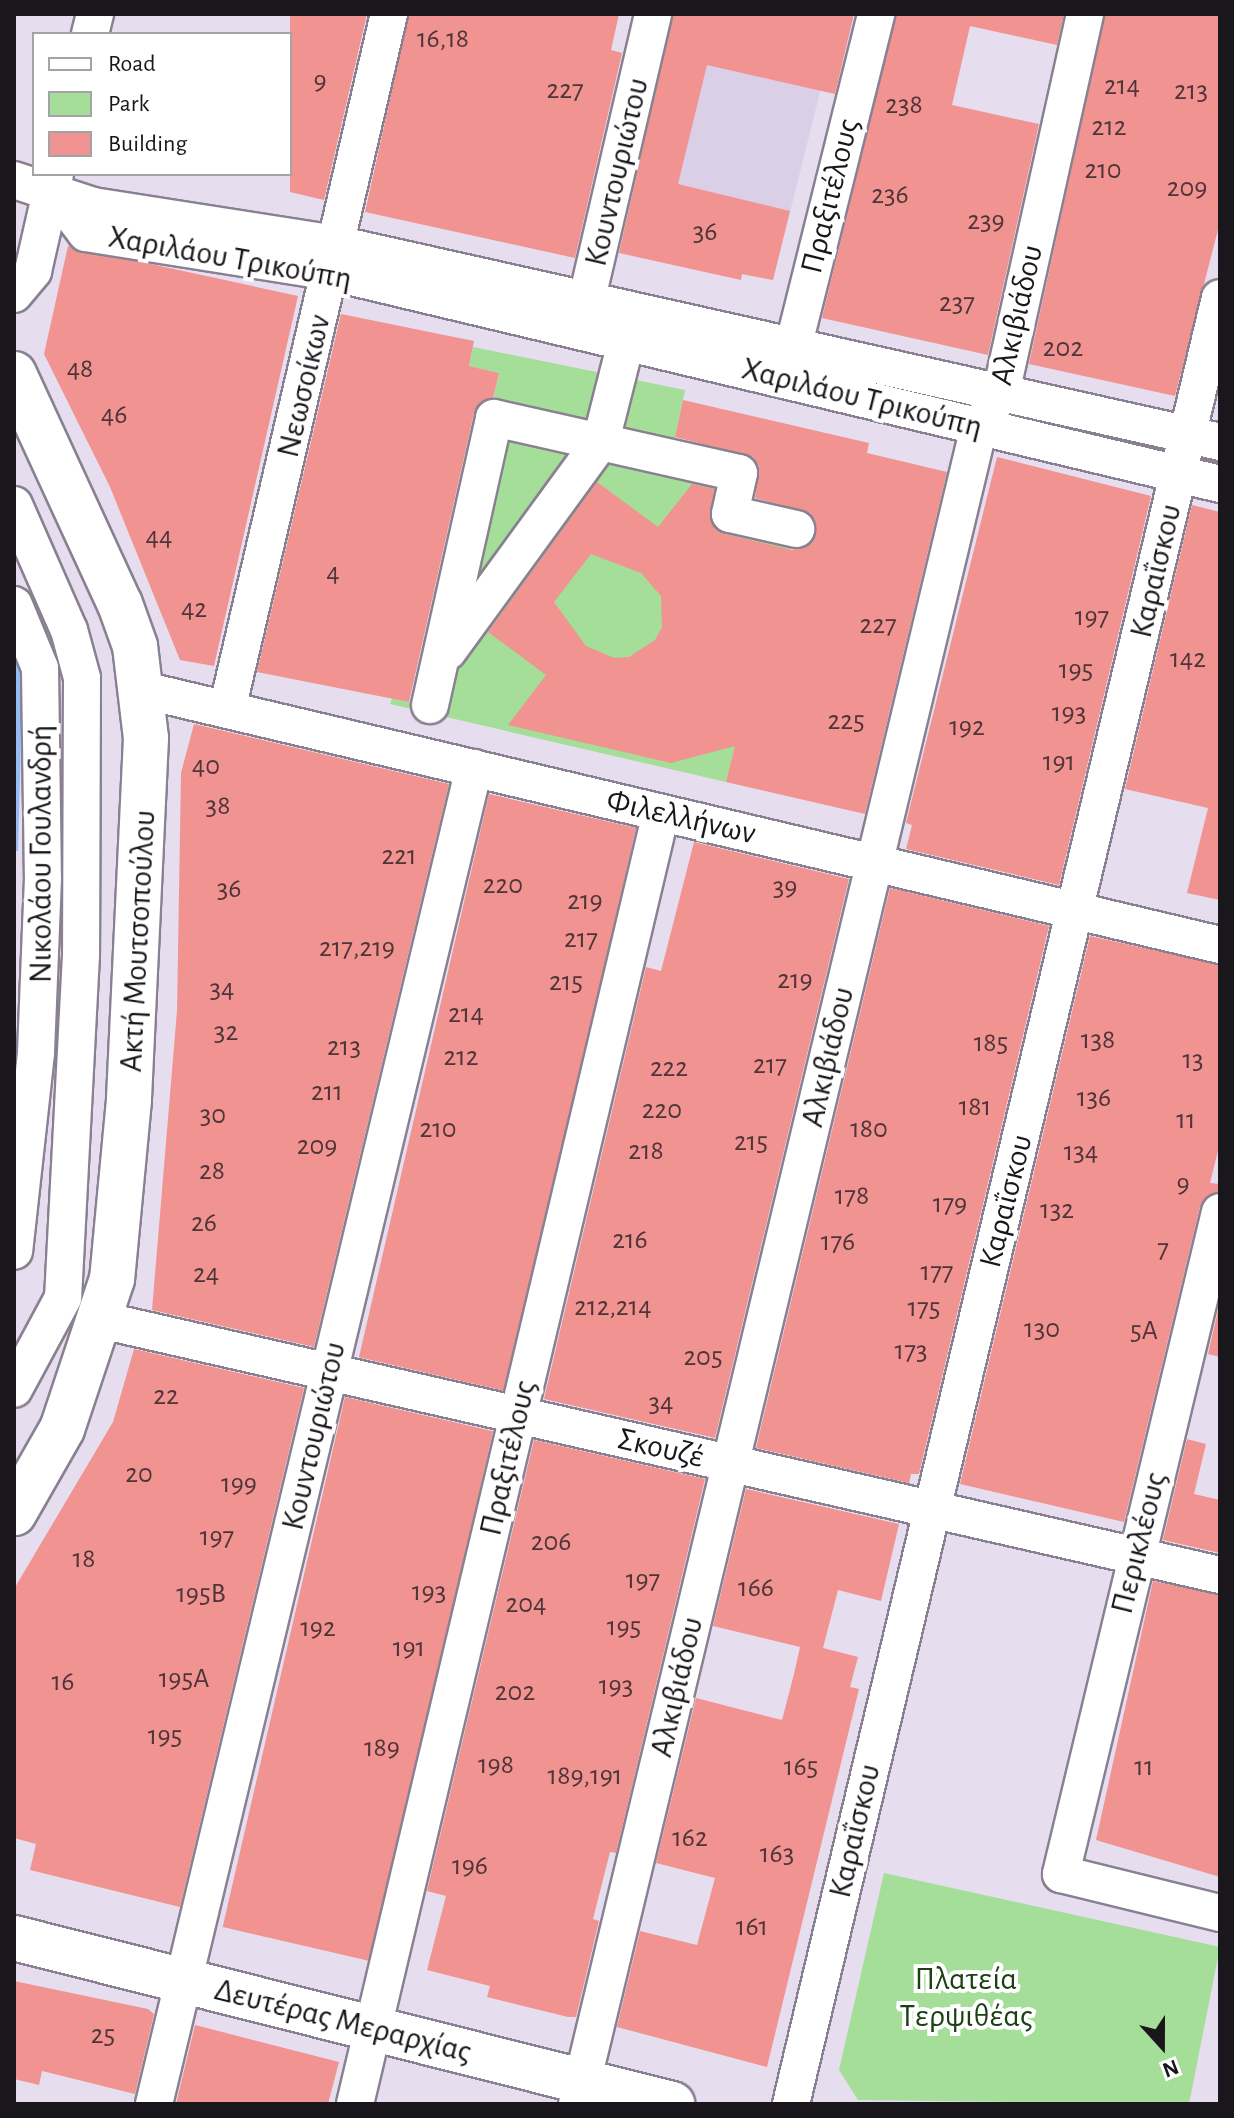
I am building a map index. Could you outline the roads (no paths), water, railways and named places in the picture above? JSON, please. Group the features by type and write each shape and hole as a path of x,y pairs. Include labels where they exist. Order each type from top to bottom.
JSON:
{"main road":[{"name":"Ακτή Μουτσοπούλου","path":"14,374 120,604 143,690 145,795 120,1225 101,1320 62,1429 14,1513"},
{"name":"Δευτέρας Μεραρχίας","path":"14,1938 373,2028 580,2093 672,2104"}],"street":[{"name":"Νεωσοίκων","path":"227,710 389,14"},
{"name":"Κουντουριώτου","path":"584,316 653,14"},
{"name":"Πραξιτέλους","path":"789,362 876,14"},
{"name":"Αλκιβιάδου","path":"580,2093 979,427 1001,393 1085,14"},
{"path":"14,180 53,181 33,271 14,294"},
{"name":"Χαριλάου Τρικούπη","path":"53,181 86,233 334,258 789,362 979,427 1220,484"},
{"name":"Καραΐσκου","path":"791,2104 1077,911 1178,474 1204,439 1220,298"},
{"name":"Χαριλάου Τρικούπη","path":"584,316 626,342 1001,393 1204,439"},
{"path":"440,662 601,441 626,342"},
{"path":"430,705 494,418 739,473 730,514 796,529"},
{"path":"14,505 79,657 81,955 63,1298 14,1389"},
{"name":"Νικολάου Γουλανδρή","path":"14,605 40,668 43,878 39,1026 14,1251"},
{"name":"Φιλελλήνων","path":"143,690 1220,945"},
{"name":"Κουντουριώτου","path":"154,2104 474,768"},
{"name":"Πραξιτέλους","path":"355,2104 661,813"},
{"name":"Περικλέους","path":"1220,1212 1061,1874 1220,1913"},
{"name":"Σκουζέ","path":"101,1320 1220,1575"}],"water":[{"path":"14,650 23,669 18,851 14,851"}],"park label":[{"name":"Πλατεία Τερψιθέας","path":"966,1998"}]}
